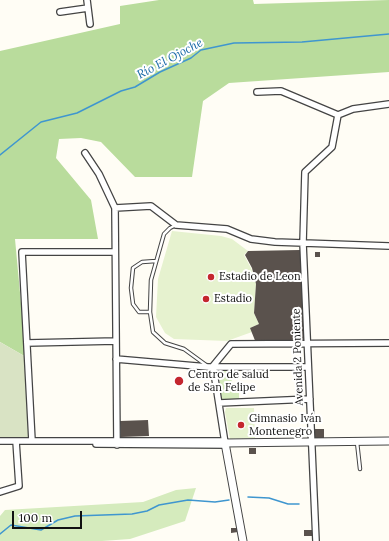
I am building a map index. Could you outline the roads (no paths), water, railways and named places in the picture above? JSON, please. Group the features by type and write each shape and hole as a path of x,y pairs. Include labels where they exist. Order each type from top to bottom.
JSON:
{"street":[{"path":"87,0 90,24"},
{"path":"60,12 88,8"},
{"path":"257,92 281,91 338,115 353,109 389,104"},
{"name":"Avenida 2 Poniente","path":"316,541 303,243 305,172 332,147 338,115"},
{"path":"85,153 99,174 115,208 117,443"},
{"path":"115,208 151,206 176,225 227,229 251,239 275,242 389,246"},
{"path":"32,441 22,252 115,252"},
{"path":"27,343 116,341"},
{"path":"210,367 231,344 389,343"},
{"path":"116,359 210,367 308,367"},
{"path":"210,367 219,403 243,541"},
{"path":"219,403 310,399"},
{"path":"0,441 117,443 389,441"},
{"path":"0,492 19,486 16,441"}],"lane":[{"path":"176,225 164,234 151,280 150,312 153,332 166,343 184,349 210,367"},
{"path":"150,312 139,312 133,304 131,288 133,268 142,262 156,261"},
{"path":"357,442 360,469"}],"waterway":[{"name":"Río El Ojoche","path":"0,155 41,122 77,113 121,91 135,87 160,72 191,58 201,50 234,43 302,42 389,34"},
{"path":"248,497 269,498 288,504 299,504"},
{"path":"0,534 11,525 41,530 58,520 75,516 132,514 147,511 159,505 188,500 215,502 229,500"}],"place":[{"name":"Estadio de Leon","path":"211,277"},
{"name":"Estadio","path":"206,299"},
{"name":"Centro de salud de San Felipe","path":"179,381"},
{"name":"Gimnasio Iván Montenegro","path":"241,425"}]}
